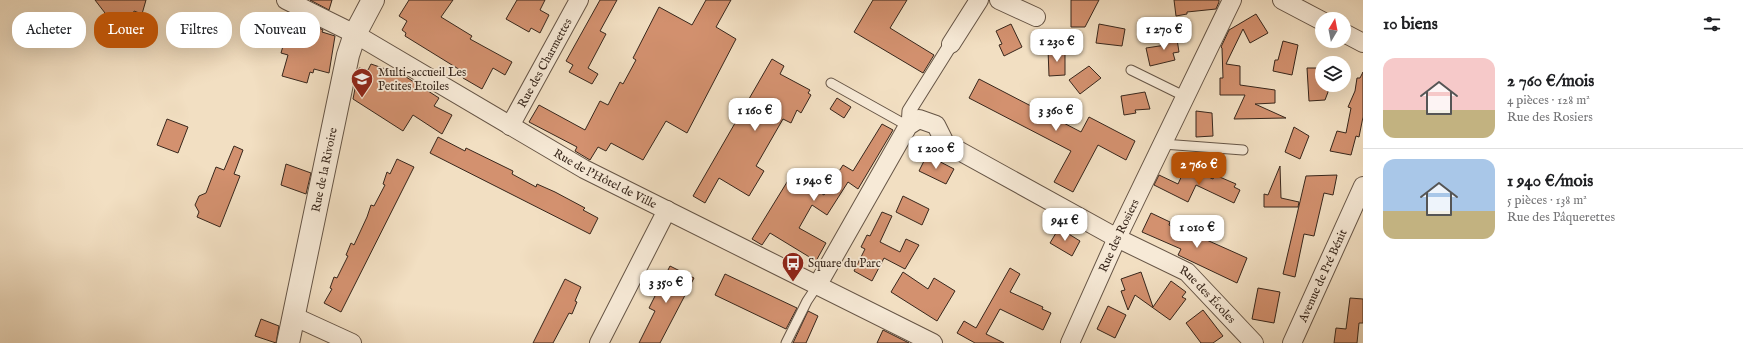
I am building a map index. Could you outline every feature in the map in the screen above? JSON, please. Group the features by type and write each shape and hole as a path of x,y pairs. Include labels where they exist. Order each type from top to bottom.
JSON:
{"street":[{"name":"Rue de l'Hôtel de Ville","path":"286,0 355,34 584,169 817,286 907,338 933,343"},
{"name":"Rue de la Rivoire","path":"288,343 348,55 355,34 373,0"},
{"name":"Rue des Charmettes","path":"510,126 579,0"},
{"path":"817,286 908,126 909,111 980,0"},
{"path":"1000,0 1036,17"},
{"name":"Rue des Rosiers","path":"1070,343 1117,238 1232,0"},
{"path":"1282,0 1315,17"},
{"path":"1351,37 1363,43"},
{"name":"Rue des Écoles","path":"908,126 920,119 936,125 945,143 1117,238 1187,272 1254,343"},
{"name":"Avenue de Pré Bénit","path":"1292,343 1363,186"},
{"path":"599,343 667,210"},
{"path":"293,316 352,343"}],"lane":[{"path":"1131,70 1186,97"},
{"path":"831,83 908,126"},
{"path":"1163,144 1243,150"},
{"path":"786,343 807,301 817,286"}],"building":[{"path":"95,0 146,0 143,12 104,12"},
{"path":"310,0 332,0 329,10"},
{"path":"409,0 453,0 441,17 472,36 470,39 512,62 505,75 493,68 482,89 463,78 465,73 405,36 406,33 402,30 407,21 399,16"},
{"path":"517,0 545,0 540,10 549,15 540,33 531,28 529,32 506,19"},
{"path":"600,0 617,0 600,31 606,34 588,68 598,74 592,84 569,72 573,65 566,61"},
{"path":"706,0 731,0 716,27 736,39 687,133 666,121 643,160 611,143 606,151 598,147 590,160 575,151 577,147 529,122 539,105 585,130 600,101 608,105 620,82 623,84 636,60 633,58 659,7 692,25"},
{"path":"873,0 907,0 890,28 934,55 923,73 854,32"},
{"path":"1071,0 1099,0 1085,27 1071,27"},
{"path":"1174,0 1219,0 1219,2 1216,9 1187,12 1187,14 1176,16"},
{"path":"1256,14 1268,33 1250,43 1243,29 1226,64 1240,66 1240,85 1275,90 1275,103 1255,104 1286,118 1234,119 1245,95 1220,95 1220,78 1223,78 1221,47 1229,30"},
{"path":"1011,24 1022,47 1004,56 999,45 1002,44 996,31"},
{"path":"1099,24 1125,29 1122,46 1096,43"},
{"path":"320,29 323,30 322,32 335,36 329,73 314,69 313,73 310,72 307,83 282,76 288,55 281,53 282,48 320,48"},
{"path":"1176,33 1179,52 1173,53 1175,60 1150,66 1146,48 1166,45 1165,35"},
{"path":"1283,41 1298,45 1292,75 1273,71 1275,60 1278,60"},
{"path":"1048,49 1065,51 1065,75 1049,76"},
{"path":"772,59 784,66 780,74 810,90 808,93 811,95 801,113 797,110 791,123 783,119 756,166 764,171 749,196 719,178 705,203 693,196"},
{"path":"371,64 403,75 439,98 434,106 452,115 442,134 413,115 403,131 353,99 359,68 368,70"},
{"path":"1089,66 1101,78 1080,94 1069,80"},
{"path":"1307,68 1315,68 1315,92 1328,92 1325,100 1309,101"},
{"path":"1363,72 1363,117 1359,137 1356,136 1351,155 1330,151 1337,131 1346,133 1351,108 1348,107 1355,91 1357,78 1360,78"},
{"path":"979,79 1081,132 1089,117 1135,141 1126,160 1098,145 1073,192 1054,182 1071,151 969,98"},
{"path":"1145,92 1150,109 1135,110 1136,113 1124,115 1121,96"},
{"path":"837,98 851,107 844,118 830,109"},
{"path":"1196,111 1212,113 1213,136 1196,137"},
{"path":"167,119 188,127 178,153 157,145"},
{"path":"882,124 893,130 858,189 848,182 827,215 812,205 799,228 826,243 816,261 770,233 762,245 752,239 792,174 824,195 843,165 853,171"},
{"path":"1294,127 1309,136 1300,159 1285,152"},
{"path":"438,137 465,151 466,148 513,171 512,174 536,187 537,184 585,208 583,210 598,218 590,234 430,153"},
{"path":"234,146 243,150 234,174 240,176 220,227 197,217 199,212 195,205 199,196 206,193 216,167 224,170"},
{"path":"927,155 954,169 946,184 919,171"},
{"path":"397,159 414,167 341,312 324,303 332,289 330,288 334,277 337,278 348,256 346,255 351,243 354,245 371,205 374,206 385,185 383,184 387,172 390,174"},
{"path":"286,164 311,173 306,194 281,185"},
{"path":"1280,166 1281,198 1299,202 1298,207 1264,207 1264,194 1268,195"},
{"path":"1193,170 1213,179 1215,175 1236,184 1234,187 1240,190 1234,203 1196,185 1188,202 1154,185 1159,175 1178,184 1184,171 1191,175"},
{"path":"1337,175 1333,195 1324,193 1314,236 1304,234 1295,277 1283,274 1306,176"},
{"path":"903,196 929,209 922,225 896,212"},
{"path":"882,212 892,216 880,242 900,252 906,239 919,245 905,269 884,258 872,281 854,271 865,249 861,247 867,235 870,236"},
{"path":"1151,213 1170,222 1169,225 1199,240 1200,237 1247,258 1237,283 1178,255 1181,249 1142,232"},
{"path":"1059,228 1080,241 1072,256 1050,243"},
{"path":"670,266 694,278 660,343 639,343 655,311 649,308"},
{"path":"1010,268 1020,274 1010,292 1043,307 1042,309 1051,313 1043,330 1000,309 986,334 1004,343 975,343 957,333 964,321 976,328"},
{"path":"903,272 928,289 934,278 955,291 937,321 891,292"},
{"path":"1141,272 1153,307 1171,281 1186,292 1182,297 1186,299 1170,320 1135,295 1128,310 1121,291 1125,290 1121,279"},
{"path":"725,274 797,308 786,329 715,295"},
{"path":"565,279 581,287 575,301 577,302 572,314 569,313 553,343 533,343"},
{"path":"1258,288 1280,292 1274,323 1252,319"},
{"path":"1350,298 1363,299 1363,323 1359,323 1357,343 1334,343 1336,328 1346,329"},
{"path":"1108,306 1126,315 1115,338 1097,329"},
{"path":"1203,310 1223,336 1213,343 1201,343 1186,323"},
{"path":"808,311 818,316 806,343 793,343"},
{"path":"261,319 279,326 276,343 255,336"},
{"path":"883,330 909,343 877,343"}],"place":[{"name":"Multi-accueil Les Petites Etoiles","path":"362,98"},
{"name":"Square du Parc","path":"793,282"}]}
